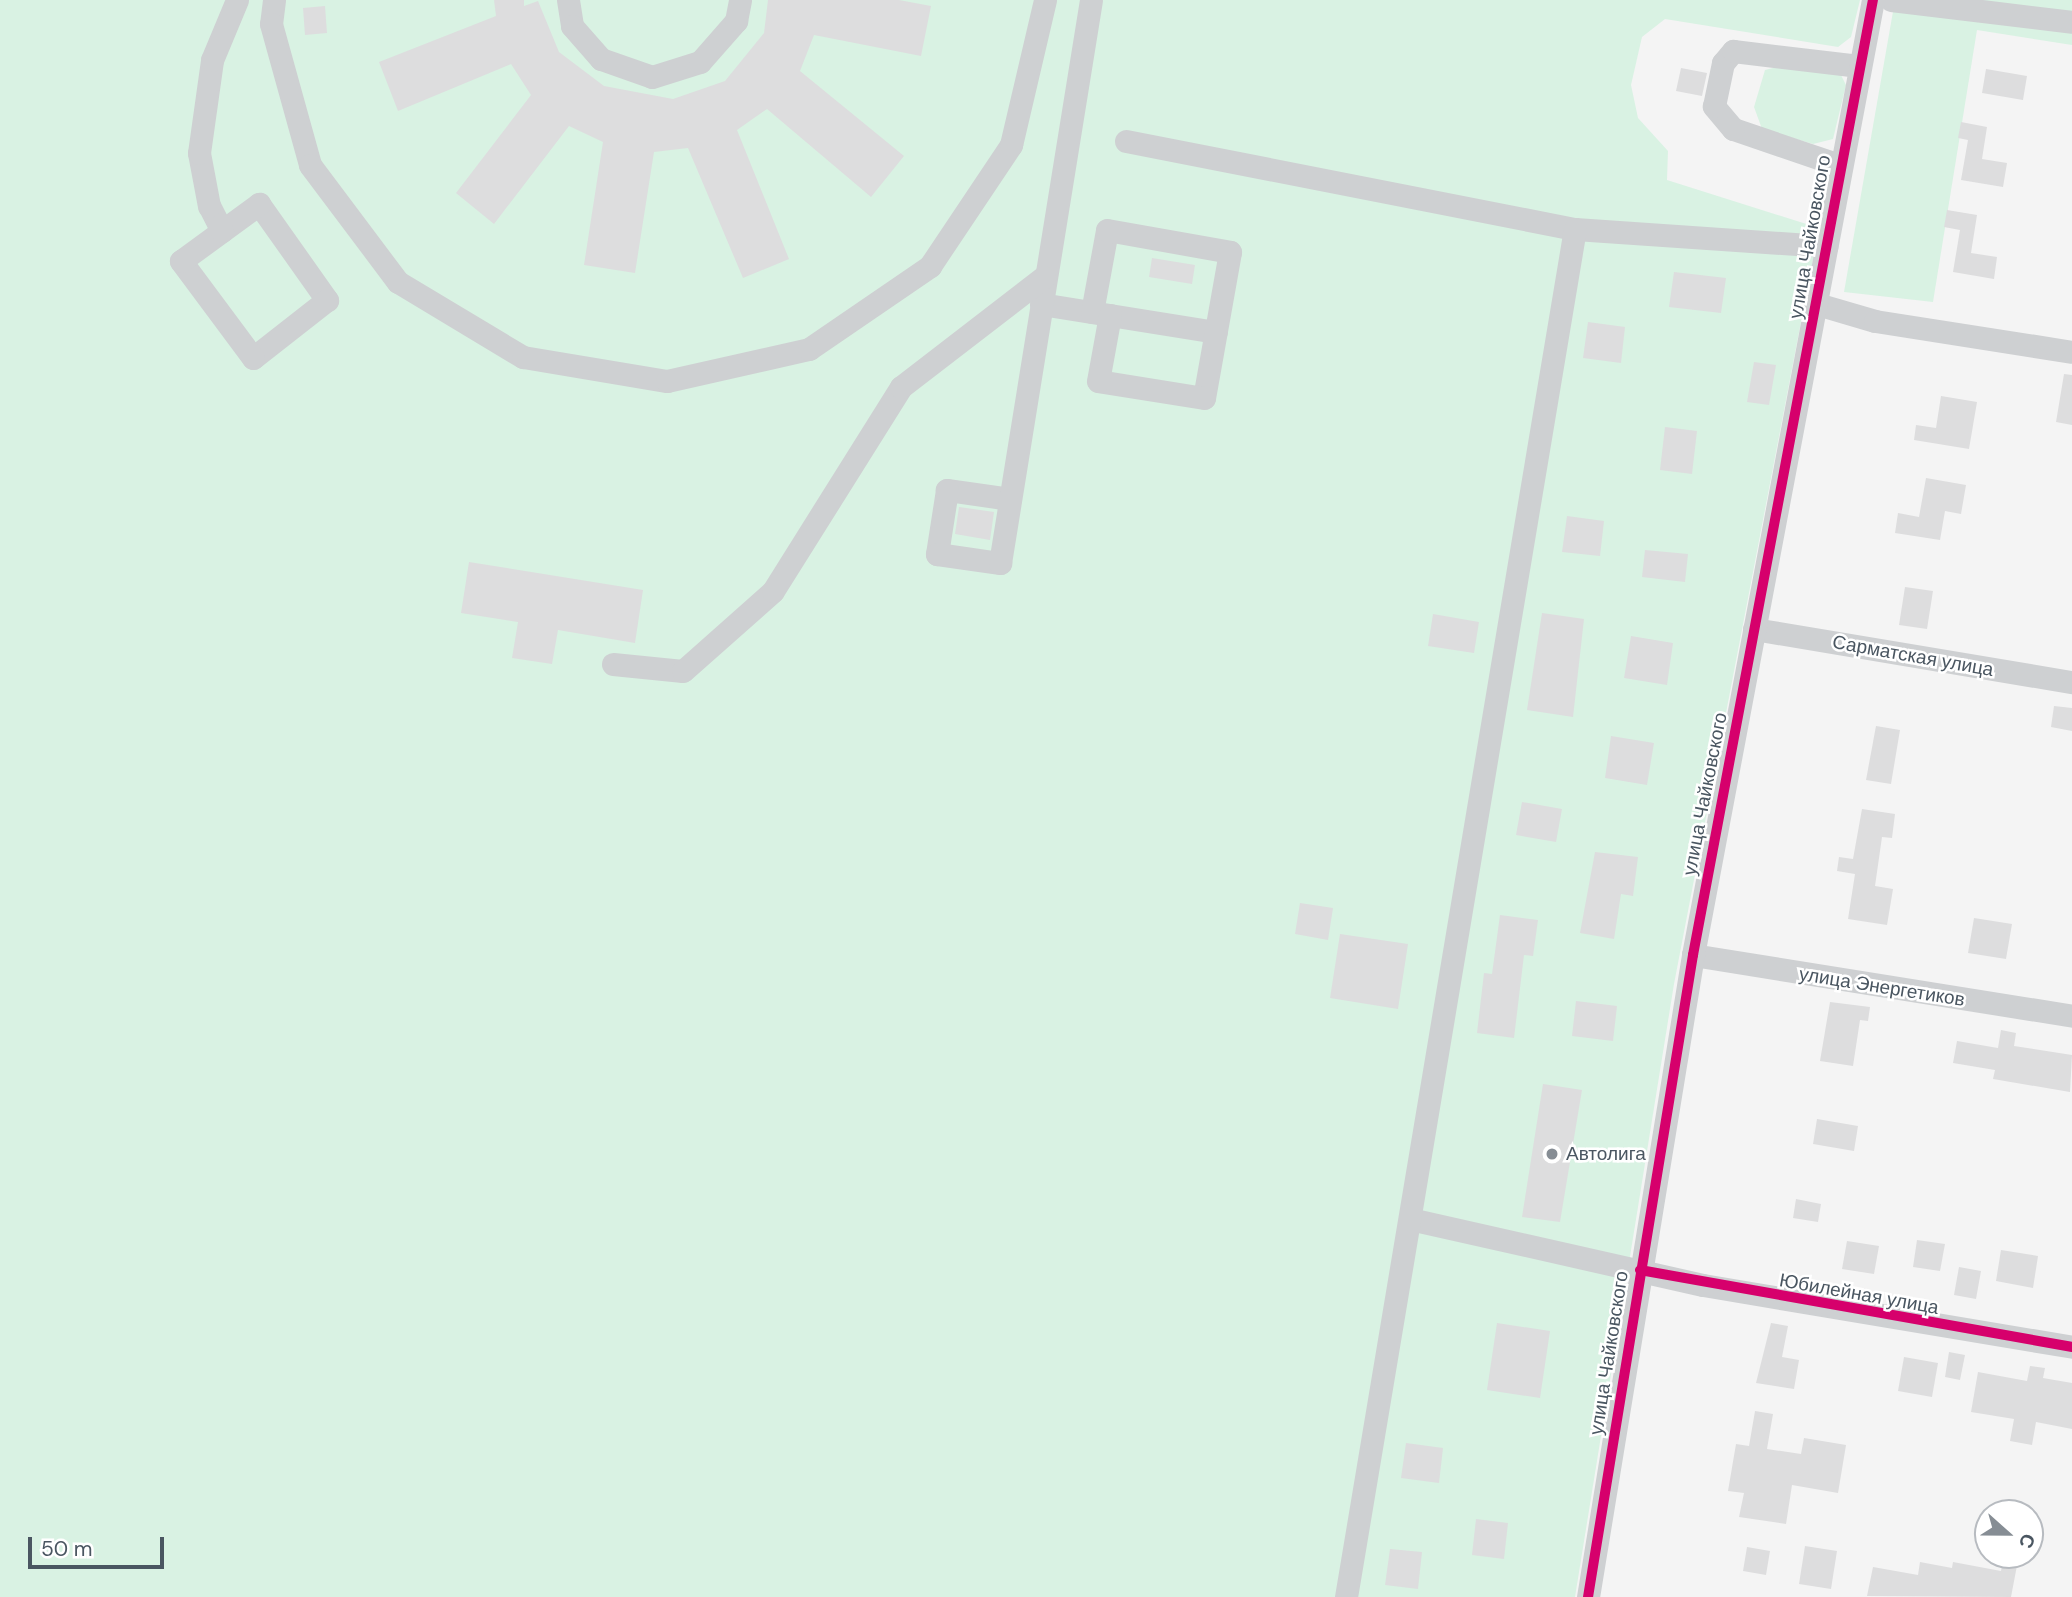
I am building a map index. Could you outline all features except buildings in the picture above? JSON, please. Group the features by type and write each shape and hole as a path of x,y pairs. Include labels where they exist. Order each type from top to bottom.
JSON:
{"street":[{"path":"222,231 209,206 199,153 212,60 237,0"},
{"path":"274,0 271,24 310,165 398,282 523,357 667,381 809,349 930,266 1011,145 1045,0"},
{"path":"568,0 572,26 601,59 652,77 700,62 736,21 740,0"},
{"path":"1010,499 1091,0"},
{"name":"улица Чайковского","path":"1588,1597 1692,955 1817,304 1839,165 1873,0"},
{"path":"1891,0 2072,22"},
{"path":"1839,165 1733,129 1713,106 1723,63 1733,51 1859,66"},
{"path":"1126,141 1575,229 1826,247"},
{"path":"259,204 327,300 253,358 181,261 222,231 259,204"},
{"path":"1346,1597 1575,229"},
{"path":"1107,230 1230,252 1216,332 1204,398 1098,381 1107,230"},
{"path":"613,664 683,671 773,591 901,387 1044,277"},
{"path":"1041,304 1216,332"},
{"path":"1817,304 1875,321 2072,352"},
{"name":"Сарматская улица","path":"1754,628 2072,682"},
{"name":"улица Энергетиков","path":"1692,955 2072,1016"},
{"name":"Юбилейная улица","path":"1410,1220 1703,1285 2072,1348"}],"green space":[{"path":"0,0 1860,0 1851,37 1838,47 1665,19 1642,37 1631,85 1638,118 1668,151 1667,180 1819,228 1674,984 1575,1597 0,1597"},
{"path":"1895,0 2072,0 2072,45 1977,30 1933,302 1844,292"},
{"path":"1781,66 1841,75 1846,85 1833,139 1813,144 1762,129 1754,107 1765,70"}],"cycle path":[{"path":"1588,1597 1693,955 1873,0"},
{"path":"1640,1270 2072,1347"}],"place":[{"name":"Автолига","path":"1552,1154"}]}
